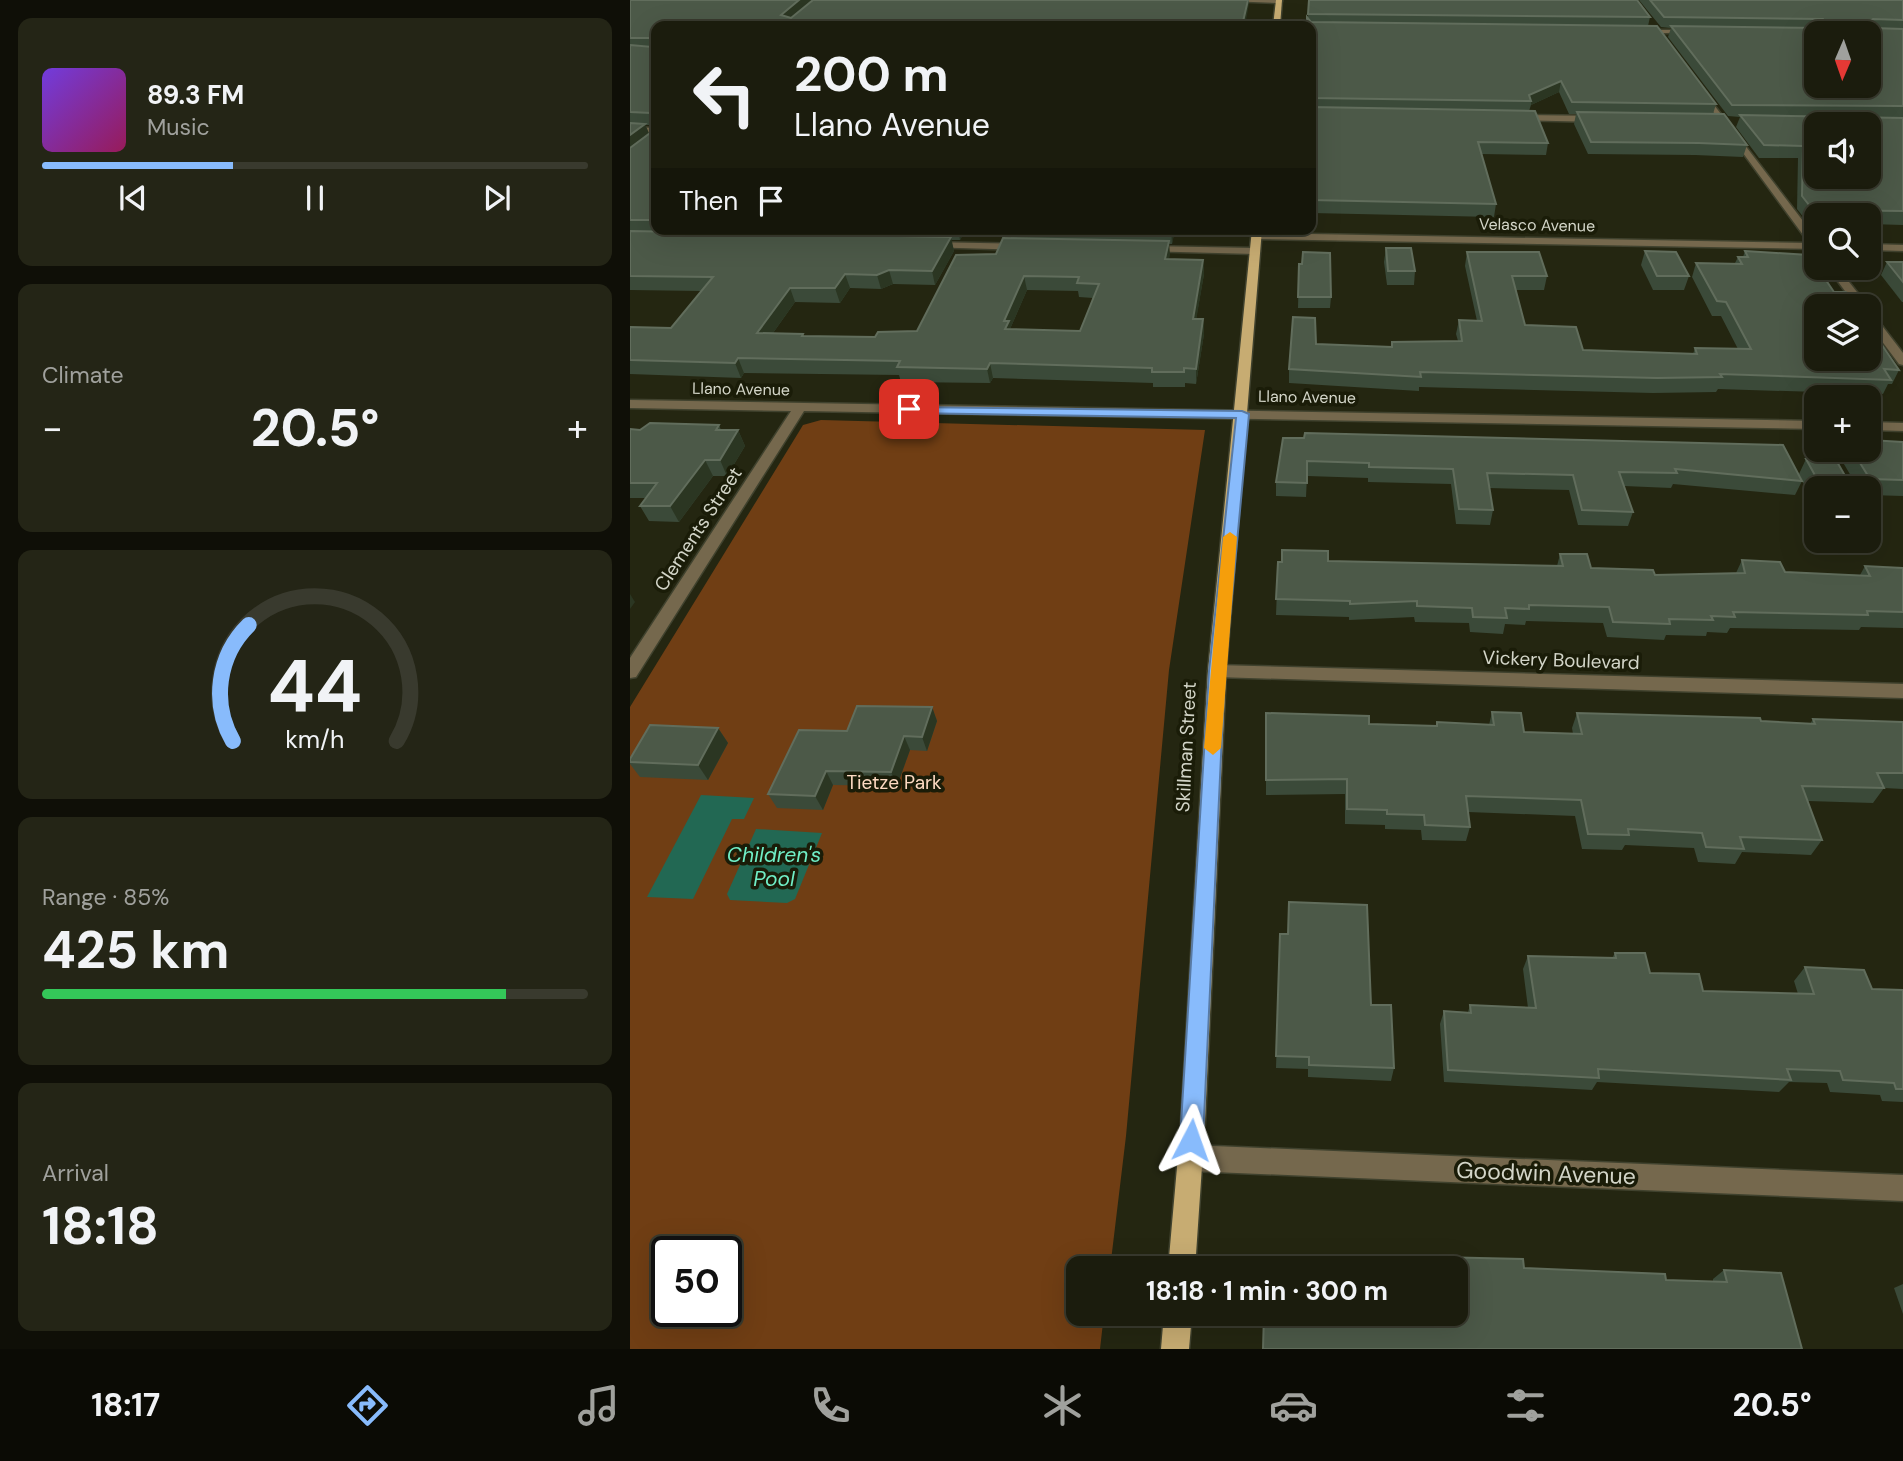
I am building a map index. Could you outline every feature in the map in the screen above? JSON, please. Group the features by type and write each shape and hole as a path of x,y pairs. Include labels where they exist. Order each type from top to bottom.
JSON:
{"main road":[{"path":"1277,21 1279,0"},
{"name":"Skillman Street","path":"1182,1256 1217,671 1257,235"},
{"path":"1175,1349 1177,1326"}],"street":[{"path":"1205,0 1279,0"},
{"path":"1649,21 1665,42"},
{"path":"1630,32 1710,32"},
{"path":"1695,83 1804,230"},
{"path":"1504,118 1614,120"},
{"path":"1710,121 1738,121"},
{"path":"630,130 651,131"},
{"name":"Velasco Avenue","path":"1316,234 1804,246"},
{"path":"920,245 1030,247"},
{"path":"1881,247 1903,248"},
{"path":"1127,249 1255,251"},
{"path":"1842,280 1853,294"},
{"path":"1881,332 1903,362"},
{"name":"Llano Avenue","path":"630,404 1804,425"},
{"name":"Clements Street","path":"630,673 800,407"},
{"path":"1881,426 1903,427"},
{"name":"Vickery Boulevard","path":"1217,671 1903,691"},
{"name":"Goodwin Avenue","path":"1190,1158 1903,1188"}],"green space":[{"name":"Tietze Park","path":"821,420 1205,430 1169,670 1126,1136 1112,1256 1066,1256 1066,1326 1103,1326 1100,1349 630,1349 630,707 803,425"}],"water":[{"path":"701,795 754,798 744,819 732,819 693,899 647,897"},
{"name":"Children's Pool","path":"756,829 822,833 795,899 787,903 730,900 727,894"}],"building":[{"path":"630,0 799,0 781,15 791,18 813,0 1248,0 1243,21 651,21 651,38 630,38"},
{"path":"1309,0 1637,0 1650,17 1308,14"},
{"path":"1650,0 1903,0 1903,20 1664,17"},
{"path":"1316,22 1657,26 1716,104 1572,102 1561,81 1529,95 1531,101 1316,98"},
{"path":"1671,26 1804,28 1804,98 1881,98 1881,28 1903,29 1903,106 1732,105"},
{"path":"630,45 651,47 651,113 630,112"},
{"path":"1316,107 1535,111 1548,143 1478,142 1496,204 1316,200"},
{"path":"1577,112 1724,114 1747,145 1591,142"},
{"path":"1740,115 1804,116 1804,189 1881,189 1881,118 1903,118 1903,211 1881,211 1881,203 1808,203 1802,196 1803,146 1764,145"},
{"path":"630,123 645,124 630,135"},
{"path":"651,132 651,220 630,220 630,148"},
{"path":"630,231 651,231 651,235 951,237 932,271 889,270 877,275 845,274 835,288 790,288 757,333 875,337 878,332 917,331 956,255 996,254 1003,238 1169,241 1165,259 1203,260 1193,319 1203,319 1196,369 1184,368 1184,372 1152,372 1152,368 990,363 987,369 897,367 900,361 738,358 735,363 630,360 630,327 671,328 713,277 630,276","holes":["1024,276 1079,277 1077,283 1099,284 1080,331 1005,329 1009,321 1004,321"]},
{"path":"1386,248 1411,248 1415,271 1388,271"},
{"path":"1645,251 1676,252 1689,276 1657,276"},
{"path":"1745,251 1804,255 1804,280 1826,280 1834,292 1847,294 1804,294 1804,371 1881,371 1881,344 1899,370 1884,369 1891,380 1720,374 1722,377 1657,378 1420,372 1421,377 1289,369 1293,317 1315,318 1316,344 1392,347 1392,342 1462,341 1459,320 1482,321 1467,252 1539,252 1547,276 1512,276 1525,325 1576,327 1583,350 1697,354 1695,348 1751,349 1726,302 1717,301 1696,263 1742,264 1738,257 1748,257"},
{"path":"1303,252 1330,253 1331,297 1298,297 1299,264 1302,264"},
{"path":"1887,262 1903,262 1903,282"},
{"path":"650,423 719,425 716,430 738,430 720,460 705,460 670,506 640,506 657,483 630,483 630,429 640,430"},
{"path":"1305,433 1783,445 1802,481 1675,469 1677,473 1619,472 1633,512 1582,510 1573,475 1487,473 1493,510 1459,509 1453,469 1369,467 1369,463 1307,461 1307,483 1276,482 1283,438 1304,438"},
{"path":"1881,441 1903,442 1903,480 1868,476 1859,462 1881,462"},
{"path":"1808,462 1837,462 1845,476 1815,476"},
{"path":"1282,550 1328,551 1328,561 1563,566 1560,554 1587,554 1591,568 1653,570 1655,575 1745,573 1742,560 1780,562 1785,572 1870,576 1865,566 1903,568 1903,612 1867,611 1868,615 1733,612 1735,617 1711,616 1713,620 1669,619 1670,624 1613,622 1609,607 1529,605 1529,609 1505,608 1507,618 1473,617 1472,608 1417,606 1417,601 1350,604 1350,601 1276,599 1278,562 1282,562"},
{"path":"857,706 932,707 922,737 904,736 891,772 826,771 815,796 768,794 799,730 847,731"},
{"path":"1492,712 1521,713 1524,732 1582,734 1577,713 1760,718 1761,721 1815,724 1813,719 1903,722 1903,773 1877,773 1884,788 1802,786 1822,840 1740,837 1744,849 1706,847 1702,833 1628,829 1629,835 1588,834 1581,800 1466,796 1470,827 1425,825 1424,815 1387,814 1387,810 1347,809 1347,779 1266,780 1266,713 1369,716 1369,724 1437,726 1437,722 1494,725"},
{"path":"650,725 718,728 698,765 630,762"},
{"path":"1289,902 1367,905 1371,1005 1391,1005 1394,1068 1309,1065 1309,1057 1276,1056 1280,934 1288,934"},
{"path":"1615,953 1645,953 1650,973 1699,974 1703,991 1814,994 1805,967 1864,970 1872,989 1903,990 1903,1089 1896,1089 1894,1083 1843,1080 1840,1071 1787,1069 1791,1080 1598,1069 1599,1078 1448,1070 1444,1011 1471,1013 1470,1005 1536,1008 1528,956 1616,958"},
{"path":"1468,1258 1523,1259 1524,1268 1665,1274 1666,1280 1727,1282 1724,1270 1781,1273 1802,1349 1263,1349 1264,1326 1468,1326"}],"slow traffic":[{"path":"1213,748 1217,671 1230,537"}],"route":[{"path":"909,409 1242,414 1217,671 1191,1140"}]}
